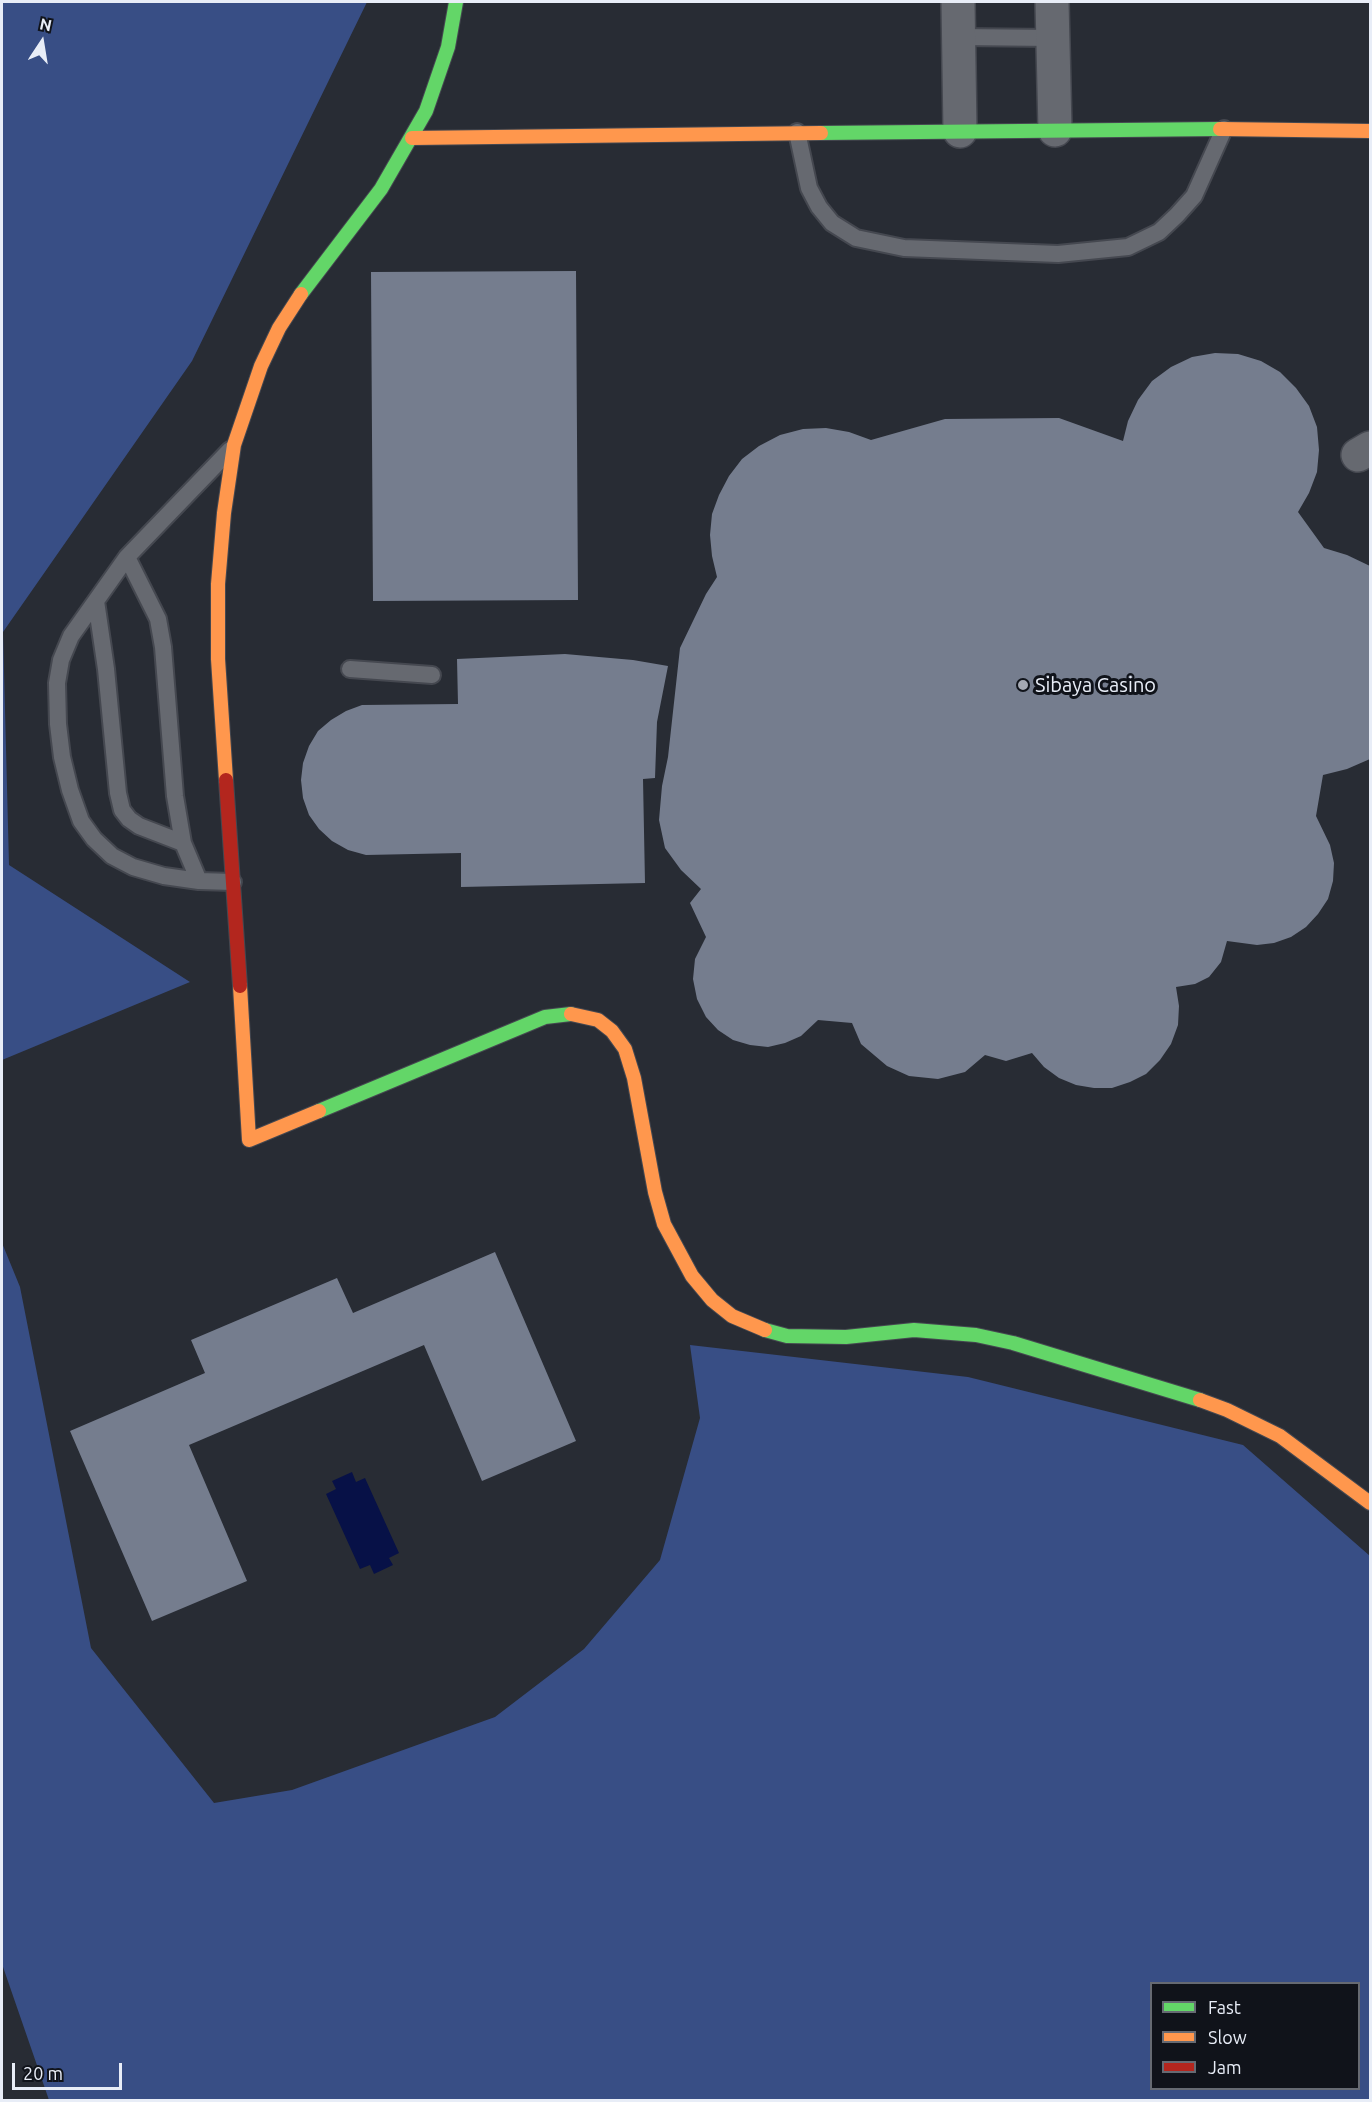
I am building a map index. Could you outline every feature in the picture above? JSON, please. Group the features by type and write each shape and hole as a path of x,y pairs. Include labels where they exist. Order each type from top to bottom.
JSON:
{"street":[{"path":"456,2 448,47 426,111 381,189 306,287 279,327 261,366 234,445 224,513 218,584 218,648 249,1140 545,1017 576,1014 598,1020 612,1031 625,1049 634,1078 655,1192 664,1224 692,1276 712,1300 732,1316 759,1328 787,1336 846,1337 915,1330 976,1335 1013,1343 1227,1410 1280,1436 1371,1503"},
{"path":"958,2 960,131"},
{"path":"1052,2 1055,130"},
{"path":"412,138 1055,130 1371,131"}],"lane":[{"path":"959,37 1053,38"},
{"path":"797,132 809,188 819,207 832,223 856,238 904,248 1058,254 1128,247 1159,232 1194,196 1224,129"},
{"path":"233,882 199,881 164,876 133,867 112,856 94,839 81,821 62,757 57,683 61,660 71,636 127,557 234,445"},
{"path":"127,557 158,619 163,647 175,796 183,843 199,881"},
{"path":"96,601 106,669 118,793 122,810 139,826 183,843"},
{"path":"350,669 432,675"}],"shaded area":[{"path":"2,2 367,2 192,361 3,632 9,865 190,982 2,1060"},
{"path":"2,1243 20,1287 91,1648 214,1803 292,1790 495,1717 584,1649 660,1560 700,1418 690,1345 968,1377 1243,1445 1370,1556 1370,2100 49,2100 2,1964"},
{"path":"352,1472 356,1482 365,1478 399,1553 389,1558 393,1565 374,1574 370,1565 360,1569 326,1494 336,1489 332,1481"}],"building":[{"path":"576,271 578,600 373,601 371,272"},
{"name":"Sibaya Casino","path":"1215,353 1238,354 1261,361 1280,372 1296,388 1309,406 1317,427 1319,450 1317,472 1298,512 1324,548 1347,555 1370,566 1370,759 1347,769 1323,775 1316,816 1330,845 1334,863 1333,881 1328,899 1318,914 1306,927 1291,937 1274,943 1257,945 1227,941 1221,962 1209,977 1195,984 1176,987 1179,1006 1178,1025 1171,1044 1160,1060 1146,1074 1112,1088 1076,1085 1059,1078 1044,1067 1032,1053 1006,1061 985,1055 965,1072 938,1079 909,1076 887,1066 861,1044 852,1023 818,1020 801,1036 768,1047 733,1040 718,1030 706,1017 697,999 693,979 695,959 706,937 690,903 701,889 681,870 665,848 659,820 680,648 706,594 717,577 710,535 712,514 729,476 742,459 759,446 780,435 803,429 826,428 849,432 871,440 945,419 1059,418 1123,441 1128,421 1138,400 1152,381 1171,367 1192,357"},
{"path":"565,654 633,660 668,666 657,722 655,778 643,779 645,883 461,887 461,853 366,855 348,850 332,841 309,815 303,798 301,780 303,763 318,731 331,720 362,705 458,704 457,659"},
{"path":"495,1252 576,1441 482,1481 424,1345 189,1445 247,1581 152,1621 70,1431 205,1373 191,1340 337,1278 353,1313"}],"traffic: fast":[{"path":"301,294 381,189 426,111 448,47 456,2"},
{"path":"821,133 1220,129"},
{"path":"319,1111 545,1017 571,1014"},
{"path":"765,1330 787,1336 846,1337 914,1330 976,1335 1013,1343 1200,1400"}],"traffic: slow":[{"path":"1220,129 1370,131"},
{"path":"412,138 821,133"},
{"path":"226,780 218,659 218,584 224,513 234,445 261,366 279,328 301,294"},
{"path":"240,986 249,1140 319,1111"},
{"path":"571,1014 598,1020 612,1031 625,1049 634,1078 655,1192 664,1224 692,1276 712,1300 732,1316 765,1330"},
{"path":"1200,1400 1227,1410 1280,1436 1370,1503"}],"traffic: jam":[{"path":"226,780 240,986"}],"place":[{"name":"Sibaya Casino","path":"1023,685"}]}
